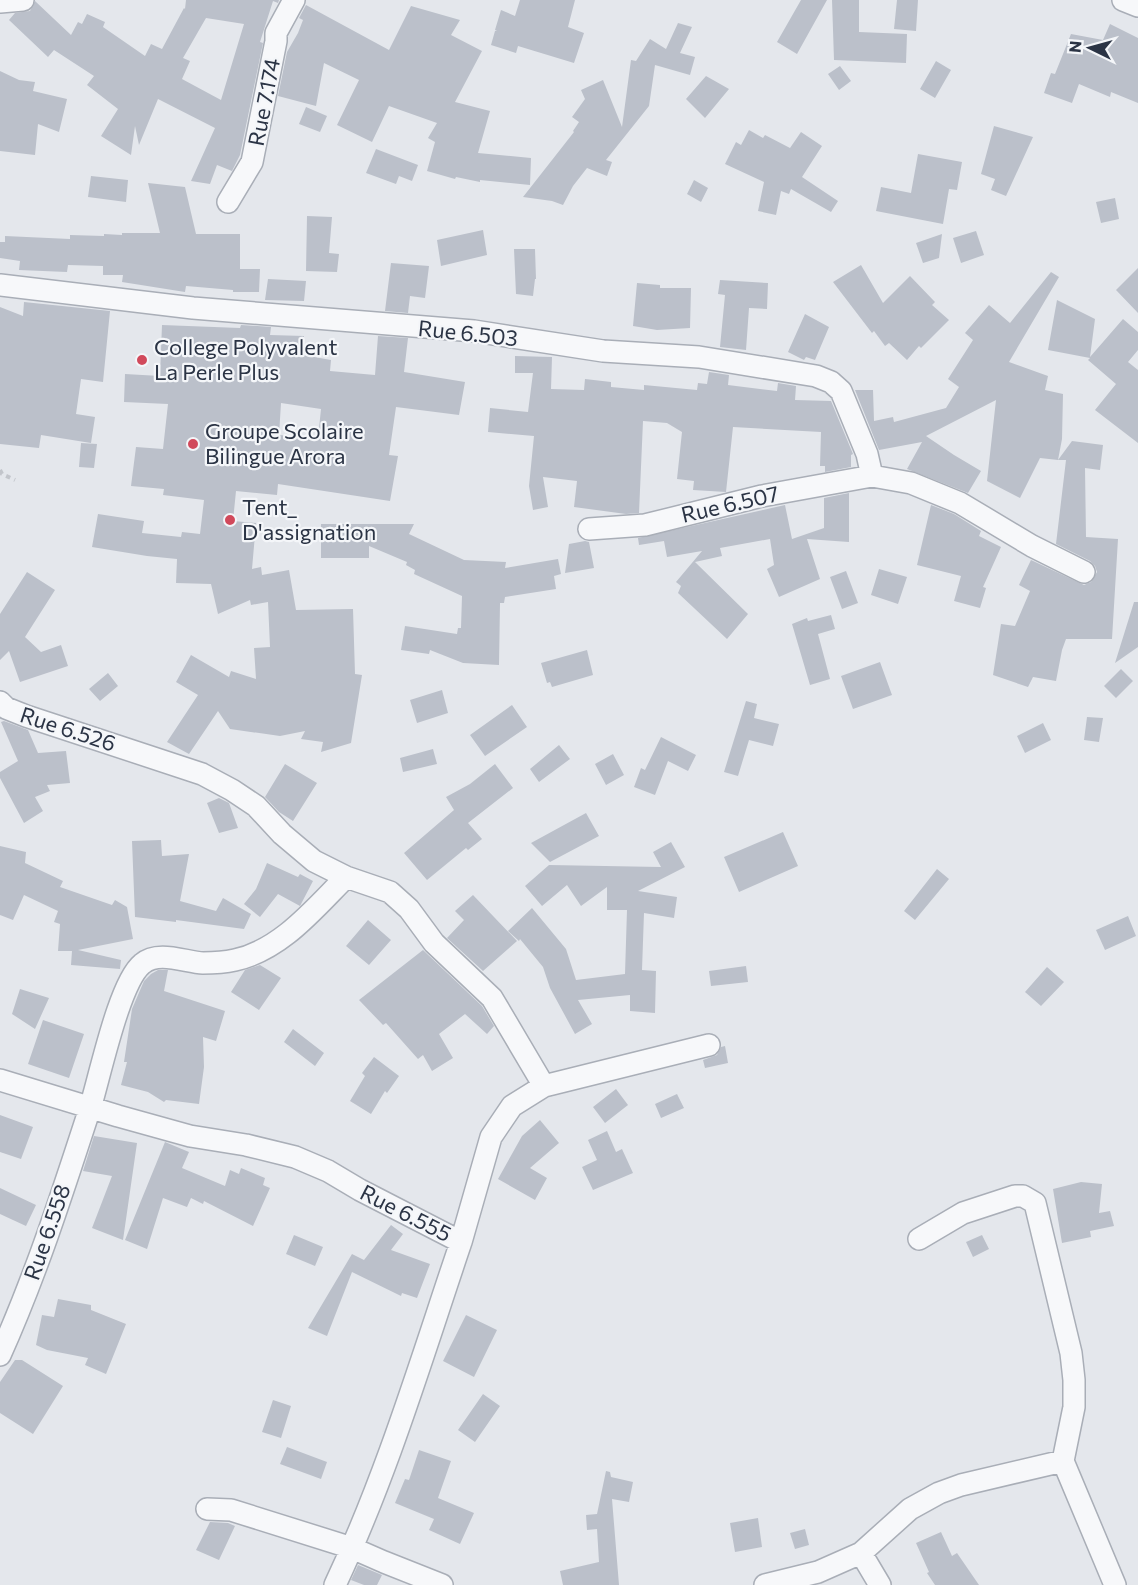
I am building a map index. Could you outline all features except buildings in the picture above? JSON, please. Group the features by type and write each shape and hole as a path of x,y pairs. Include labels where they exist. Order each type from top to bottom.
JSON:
{"street":[{"path":"0,2 23,0"},
{"name":"Rue 7.174","path":"228,202 252,162 267,93 276,33 294,0"},
{"path":"1123,0 1138,6"},
{"name":"Rue 6.503","path":"0,285 193,308 474,331 603,351 699,357 816,376 831,382 841,391 867,454 872,476"},
{"path":"872,476 911,483 960,503 1032,546 1084,572"},
{"name":"Rue 6.507","path":"589,529 645,525 774,493 872,476"},
{"name":"Rue 6.526","path":"0,702 6,708 26,716 202,774 256,806 282,834 314,861 346,877 390,892 410,909 434,943 492,998 544,1086"},
{"name":"Rue 6.558","path":"0,1355 49,1231 127,985 142,963 162,957 204,963 235,960 262,950 292,930 346,877"},
{"path":"462,1242 491,1137 512,1106 544,1086 709,1044"},
{"name":"Rue 6.555","path":"0,1080 190,1136 246,1145 295,1157 328,1171 386,1204 462,1242 381,1472 335,1585"},
{"path":"919,1239 963,1213 1015,1196 1023,1196 1035,1203 1071,1353 1074,1380 1074,1407 1063,1461 1115,1585"},
{"path":"765,1585 818,1572 861,1553 910,1509 939,1493 962,1485 1063,1461"},
{"path":"207,1509 231,1510 352,1548 442,1585"},
{"path":"861,1553 880,1585"}],"path":[{"path":"0,471 15,480"}],"place":[{"name":"College Polyvalent La Perle Plus","path":"142,360"},
{"name":"Groupe Scolaire Bilingue Arora","path":"193,444"},
{"name":"Tent_ D'assignation","path":"230,520"}]}
